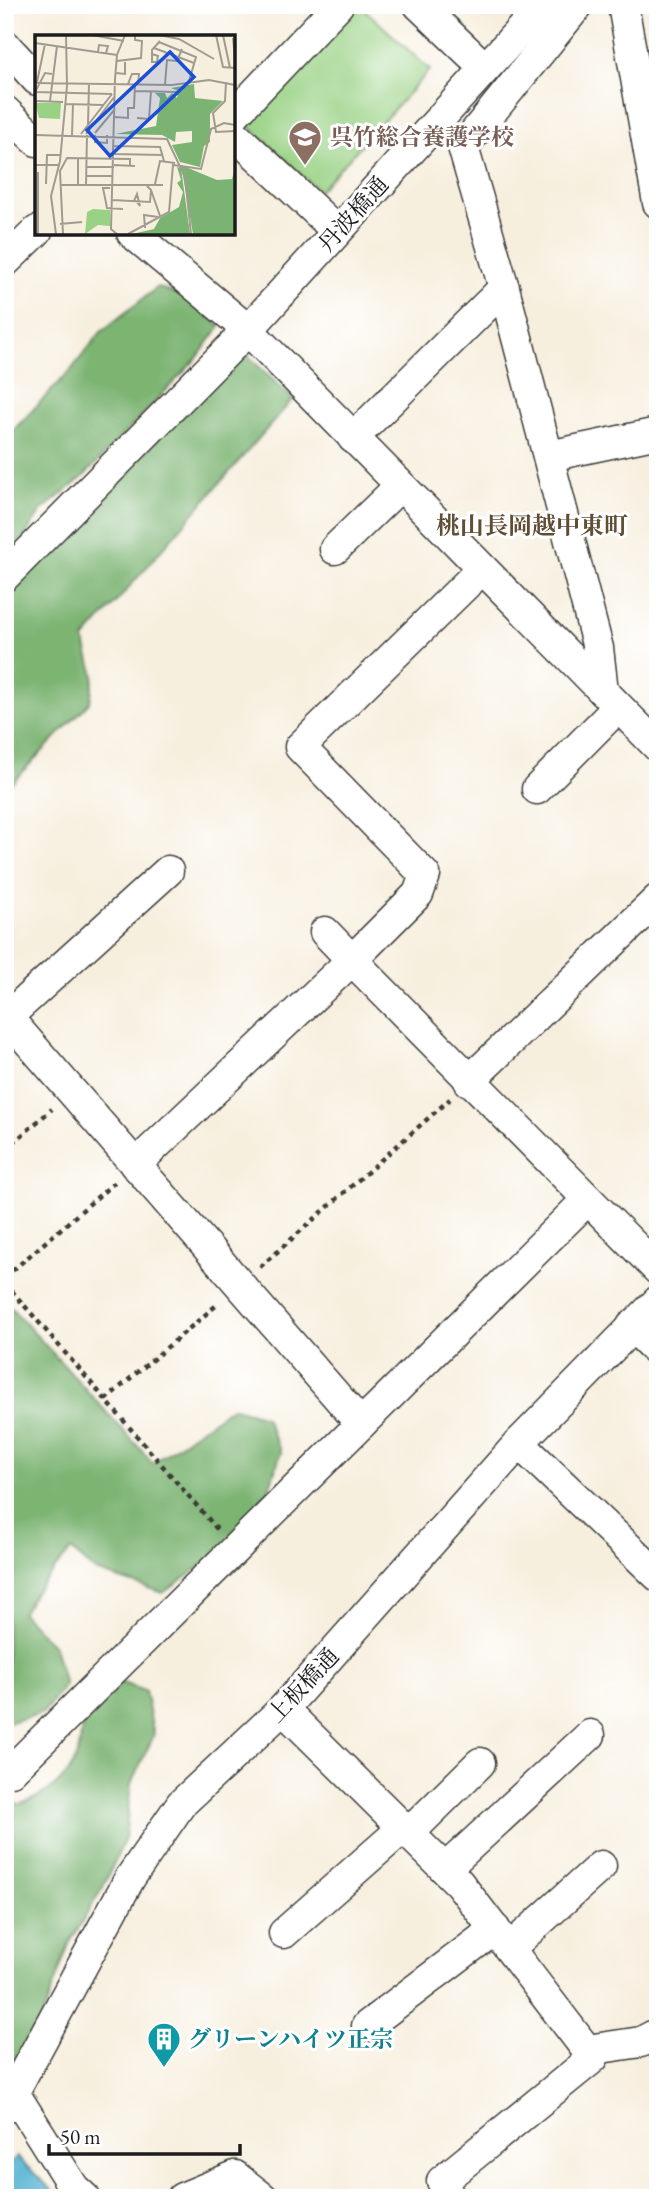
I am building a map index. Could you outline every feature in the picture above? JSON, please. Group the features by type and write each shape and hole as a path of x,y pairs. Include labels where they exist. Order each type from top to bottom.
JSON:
{"street":[{"path":"234,115 338,5"},
{"path":"419,5 485,68"},
{"name":"丹波橋通","path":"5,576 248,330 543,5"},
{"path":"578,5 463,147 504,288 611,699"},
{"path":"623,5 658,203"},
{"path":"5,45 35,78"},
{"path":"5,111 35,139"},
{"path":"234,134 337,231"},
{"path":"5,262 35,233"},
{"path":"133,234 248,330 658,747"},
{"path":"353,438 504,288"},
{"path":"549,456 658,433"},
{"path":"335,549 400,486"},
{"path":"135,1165 418,894 425,875 300,747 482,569"},
{"path":"537,789 611,699"},
{"path":"168,871 6,1016 361,1424"},
{"path":"469,1081 658,899"},
{"path":"326,932 469,1081 658,1270"},
{"path":"11,1771 587,1200"},
{"name":"上板橋通","path":"10,2100 130,1878 181,1804 283,1709 519,1443 658,1301"},
{"path":"632,1326 658,1352"},
{"path":"519,1443 658,1576"},
{"path":"283,1709 445,1869 503,1939 593,2058 442,2181 450,2198"},
{"path":"445,1869 590,1735"},
{"path":"284,1933 406,1830 480,1762"},
{"path":"367,2026 503,1939 601,1866"},
{"path":"587,2050 641,2042 658,2033"},
{"path":"10,2100 74,2188 85,2198"},
{"path":"182,2198 235,2176 262,2198"}],"path":[{"path":"105,1400 240,1285 469,1081"},
{"path":"5,1150 72,1092"},
{"path":"5,1277 135,1165"},
{"path":"5,1283 234,1550"}],"green space":[{"path":"346,5 360,5 430,70 319,191 241,119"},
{"path":"158,287 189,299 220,326 197,358 82,478 42,510 19,544 5,555 5,439 71,370 101,332"},
{"path":"244,352 293,399 84,639 94,675 90,702 5,790 5,595"},
{"path":"5,1301 153,1463 232,1407 265,1417 281,1452 269,1489 218,1554 163,1593 95,1571 71,1550 35,1592 22,1613 54,1647 65,1685 43,1713 7,1723"},
{"path":"114,1680 145,1691 154,1735 131,1784 125,1839 103,1887 69,1944 36,2034 5,2092 5,1790 18,1805 35,1798 61,1781 70,1770 80,1743 79,1709"}],"water":[{"path":"17,2157 52,2190 44,2198 5,2198 5,2171"}],"railway":[{"path":"654,5 658,27"}],"place":[{"name":"呉竹総合養護学校","path":"305,167"},
{"name":"グリーンハイツ正宗","path":"164,2069"}],"district":[{"name":"桃山長岡越中東町","path":"532,525"}]}
